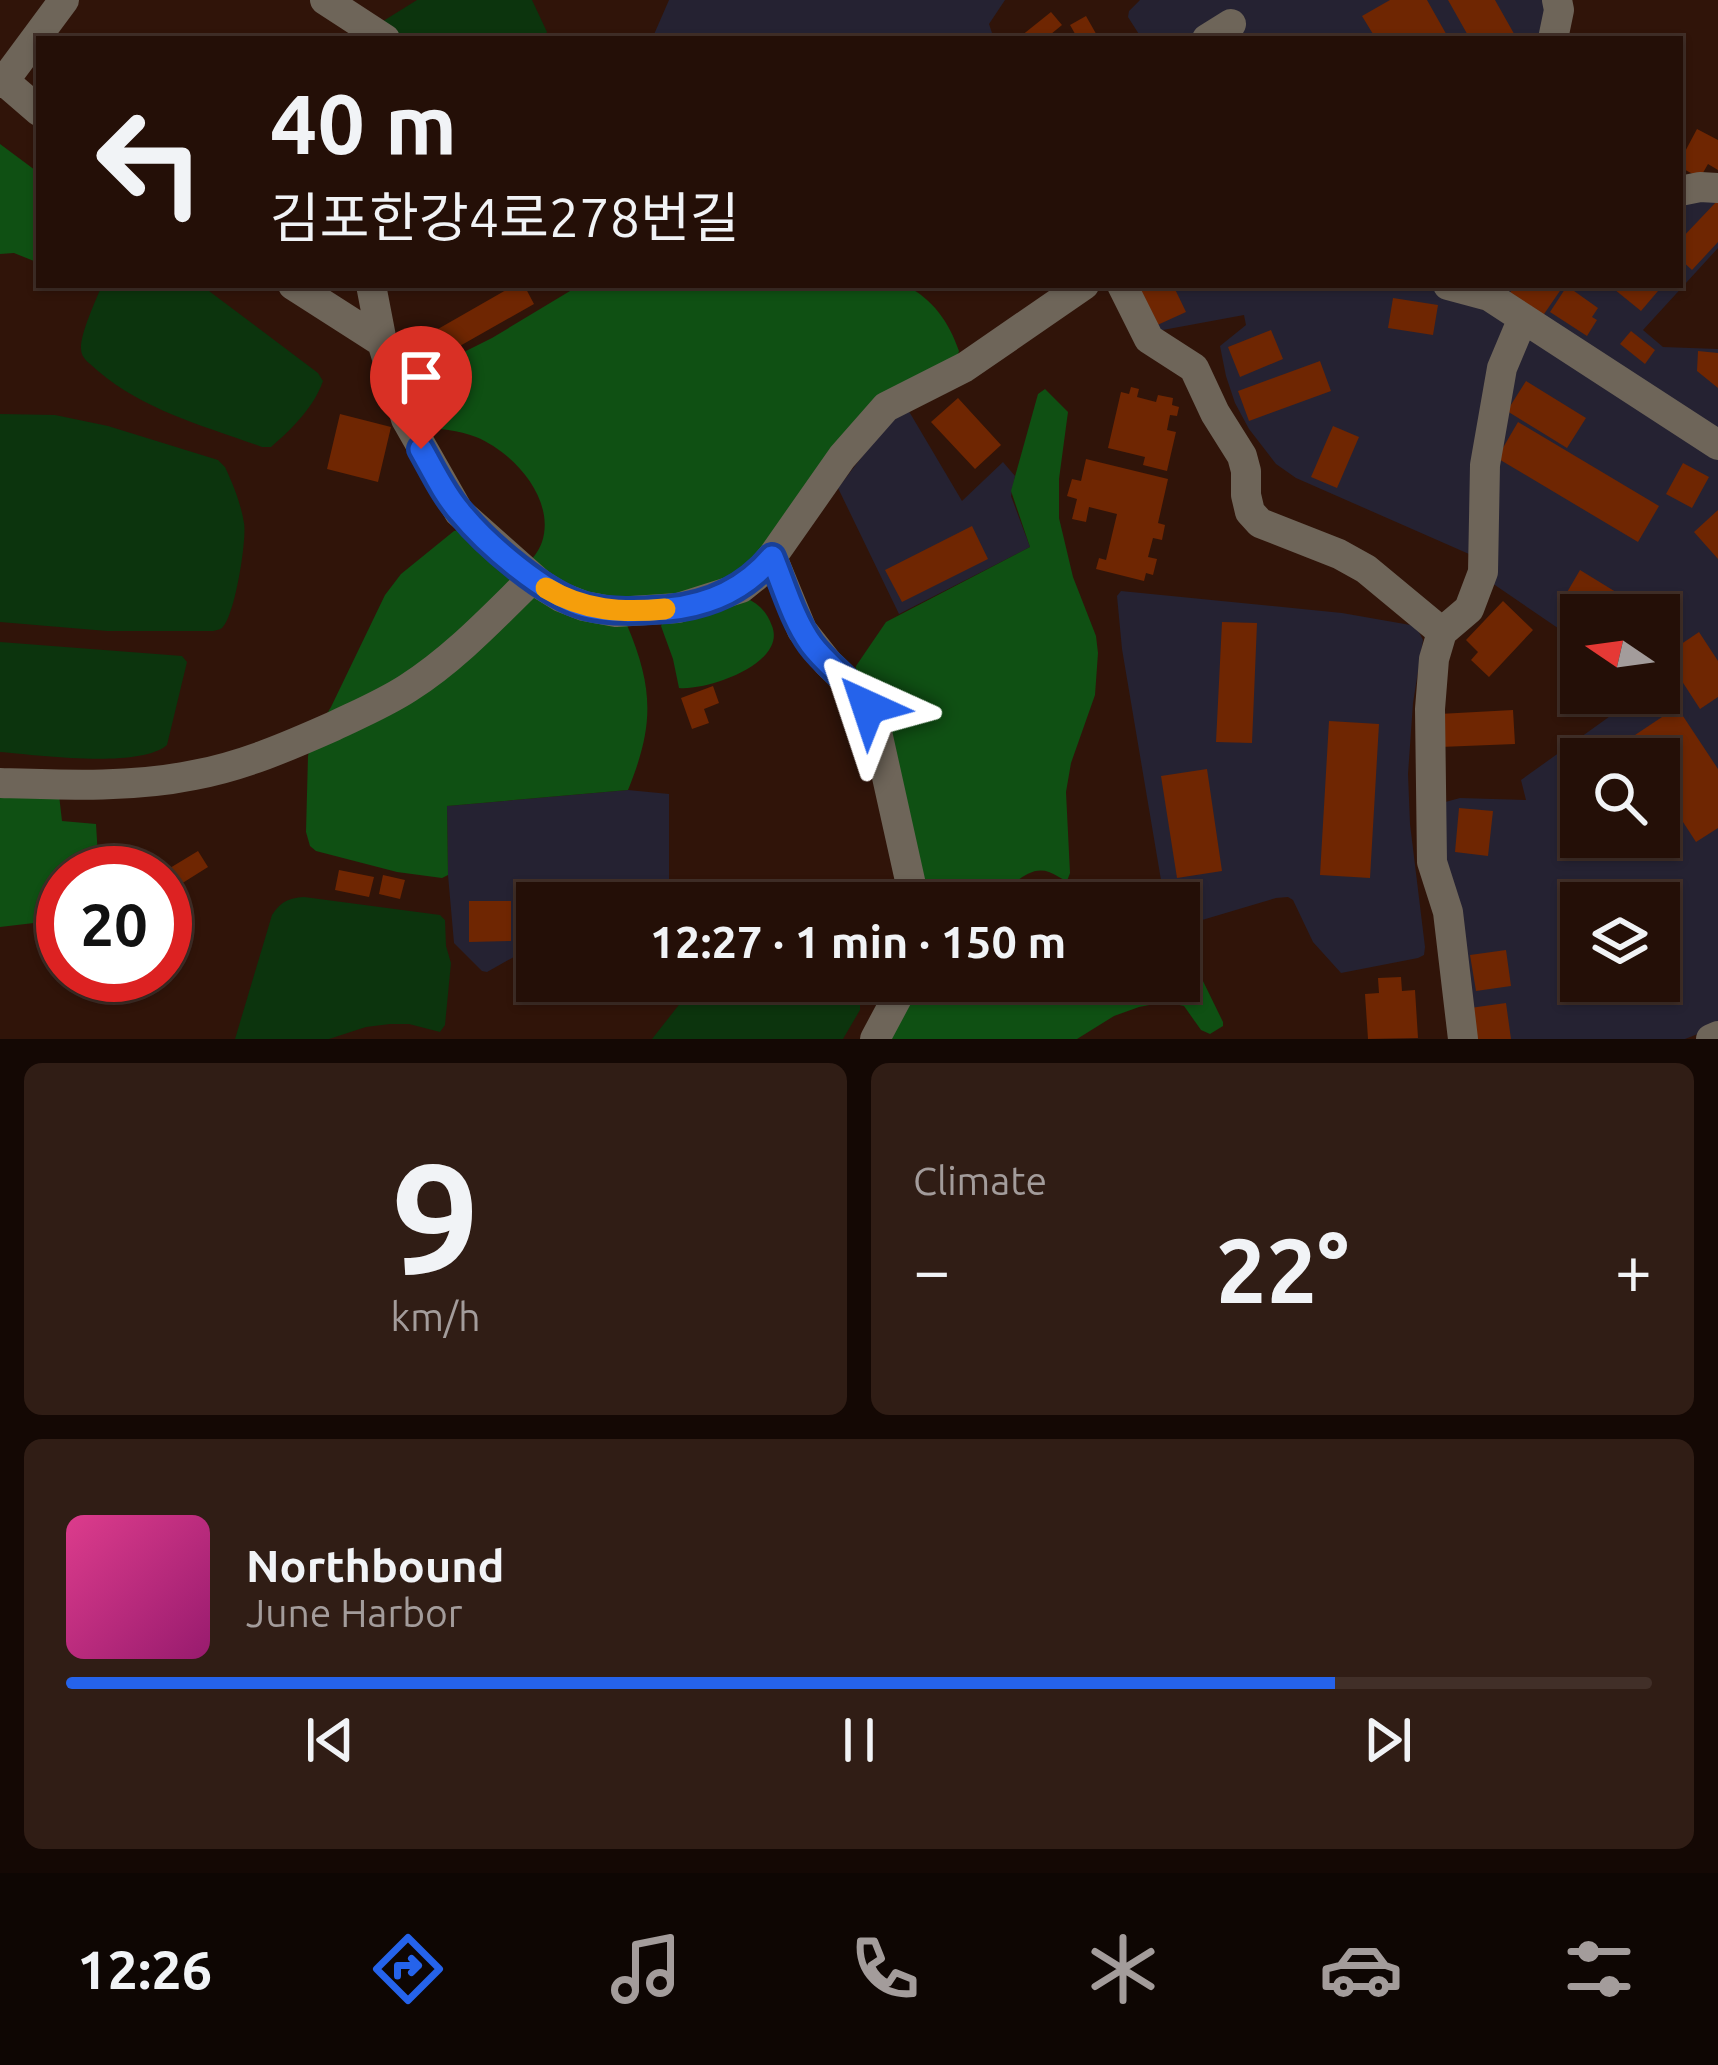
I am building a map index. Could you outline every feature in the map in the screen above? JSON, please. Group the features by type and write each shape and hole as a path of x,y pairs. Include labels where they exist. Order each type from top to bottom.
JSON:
{"lane":[{"path":"37,36 64,0"},
{"path":"325,0 380,36"},
{"path":"36,37 2,82 36,109"},
{"path":"1683,190 1718,188"},
{"path":"298,288 382,342"},
{"path":"372,288 382,342 406,419 459,512 560,597 616,612 698,603 741,588 772,557 842,457 886,406 965,367 1080,288"},
{"path":"1124,288 1149,339 1194,368 1242,455 1250,512 1260,523 1366,569 1442,632"},
{"path":"1491,290 1523,319 1718,445"},
{"path":"1463,1039 1448,912 1432,862 1434,659 1442,632 1469,609 1484,572 1485,465 1502,368 1523,319"},
{"path":"772,557 802,630 868,707 911,882"},
{"path":"0,782 158,781 195,776 295,744 419,681 533,578"},
{"path":"875,1039 895,1002"}],"shaded area":[{"path":"669,0 1005,0 989,24 993,36 653,36"},
{"path":"1140,0 1547,0 1541,36 1140,36 1129,11"},
{"path":"1718,195 1718,248 1683,286 1683,197"},
{"path":"1131,288 1428,288 1504,319 1507,327 1469,554 1296,478 1276,464 1249,429 1226,376 1220,346 1246,325 1244,315 1152,332"},
{"path":"1681,288 1643,330 1663,347 1718,349 1718,436 1500,291"},
{"path":"1524,336 1718,455 1718,1026 1685,1039 1469,1039 1438,804 1460,798 1526,800 1521,780 1560,752 1560,858 1680,858 1680,738 1580,738 1613,714 1680,714 1680,594 1560,594 1560,629 1489,581 1488,498"},
{"path":"907,408 962,501 1003,462 1015,476 1011,496 1030,547 899,614 838,488 880,433"},
{"path":"1121,591 1342,613 1416,626 1423,640 1408,774 1424,955 1341,973 1313,942 1288,897 1200,921 1200,882 1162,882 1117,596"},
{"path":"628,790 669,794 669,882 516,882 516,956 482,971 454,943 447,806"}],"green space":[{"path":"417,0 532,0 547,32 544,36 395,36 380,23"},
{"path":"0,144 36,171 36,262 14,253 0,254"},
{"path":"101,288 205,288 323,381 302,417 271,447 262,447 135,397 83,356 83,335"},
{"path":"575,288 910,288 939,312 959,351 957,357 928,372 749,574 627,625 642,669 647,708 643,746 628,790 447,806 448,875 397,872 310,846 306,832 308,756 312,738 385,595 401,574 454,531 463,529 520,573 540,546 543,510 528,479 490,444 456,431 420,426 392,353 424,340 446,361"},
{"path":"1045,389 1068,412 1059,518 1098,653 1095,695 1066,792 1070,873 1067,881 1041,871 1017,882 918,882 856,666 886,622 1030,547 1011,491 1038,394"},
{"path":"0,414 55,415 108,426 218,460 236,494 244,532 235,594 222,628 107,631 0,622"},
{"path":"746,598 762,609 772,626 768,652 724,680 679,688 663,622"},
{"path":"0,642 182,656 187,662 167,745 112,759 0,752"},
{"path":"0,787 59,795 62,821 96,824 97,846 36,846 36,922 0,927"},
{"path":"304,897 440,915 445,920 451,963 445,1025 440,1032 390,1024 329,1039 235,1039 272,915 285,902"},
{"path":"1200,976 1223,1026 1210,1034 1201,1030 1184,1006 1165,1002 1200,1002"},
{"path":"681,1002 860,1002 843,1039 652,1039"},
{"path":"904,1002 1165,1002 1114,1016 1077,1039 883,1039"}],"building":[{"path":"1390,0 1427,0 1447,36 1374,36 1362,16"},
{"path":"1448,0 1495,0 1515,36 1468,36"},
{"path":"1051,12 1062,25 1049,36 1021,36"},
{"path":"1086,16 1097,36 1076,36 1070,25"},
{"path":"1697,129 1718,140 1718,170 1708,164 1700,178 1683,169 1683,155"},
{"path":"1718,200 1718,242 1692,270 1683,262 1683,237"},
{"path":"510,288 526,288 534,304 444,355 431,333"},
{"path":"1136,288 1174,288 1186,312 1153,327"},
{"path":"1513,288 1562,288 1542,317 1509,294"},
{"path":"1566,288 1598,308 1587,336 1550,312"},
{"path":"1613,288 1658,291 1641,311"},
{"path":"1393,298 1438,305 1433,335 1388,328"},
{"path":"1271,330 1283,359 1240,377 1228,347"},
{"path":"1631,331 1655,350 1645,364 1620,344"},
{"path":"1698,351 1718,353 1718,388 1697,371"},
{"path":"1320,361 1331,391 1249,421 1238,391"},
{"path":"1526,381 1586,418 1567,448 1507,411"},
{"path":"1131,387 1139,389 1137,397 1156,402 1158,395 1173,398 1172,405 1179,407 1177,416 1170,415 1167,430 1176,432 1167,471 1143,465 1145,457 1108,448 1121,392 1129,394"},
{"path":"958,398 1001,445 975,469 931,422"},
{"path":"340,414 391,427 378,482 327,469"},
{"path":"1518,422 1659,506 1638,542 1497,458"},
{"path":"1333,426 1359,437 1337,488 1311,477"},
{"path":"1086,459 1168,479 1158,523 1165,525 1162,540 1153,538 1148,557 1157,559 1153,575 1146,573 1144,581 1096,569 1099,558 1106,560 1117,514 1089,507 1086,522 1072,519 1077,499 1067,496 1072,479 1081,481"},
{"path":"1683,463 1709,477 1692,508 1666,494"},
{"path":"1718,510 1718,559 1694,532"},
{"path":"972,526 988,559 902,602 885,570"},
{"path":"1580,570 1619,594 1566,594"},
{"path":"1503,601 1533,630 1489,677 1471,660 1478,652 1466,640"},
{"path":"1222,622 1257,623 1252,743 1216,742"},
{"path":"1699,632 1718,661 1718,697 1700,709 1680,678 1680,645"},
{"path":"713,686 719,703 704,709 709,723 692,729 681,698"},
{"path":"1513,710 1515,744 1440,747 1439,714"},
{"path":"1680,712 1718,769 1718,828 1696,842 1680,817 1680,738 1630,738 1666,714"},
{"path":"1329,721 1379,724 1370,878 1320,875"},
{"path":"1207,769 1222,871 1177,878 1161,776"},
{"path":"1459,808 1493,811 1488,856 1455,852"},
{"path":"198,851 208,867 192,877 192,855"},
{"path":"339,870 374,877 369,897 335,890"},
{"path":"383,875 405,880 400,899 379,894"},
{"path":"469,901 511,901 511,941 469,942"},
{"path":"1506,950 1511,986 1476,991 1470,955"},
{"path":"1401,977 1402,991 1415,990 1418,1038 1368,1039 1365,994 1379,993 1378,978"},
{"path":"1506,1003 1511,1039 1473,1039 1470,1008"}],"slow traffic":[{"path":"546,588 584,606 616,612 665,609"}],"route":[{"path":"421,449 459,512 487,539 540,584 584,606 616,612 678,608 741,588 772,557 802,630 868,707"}]}
